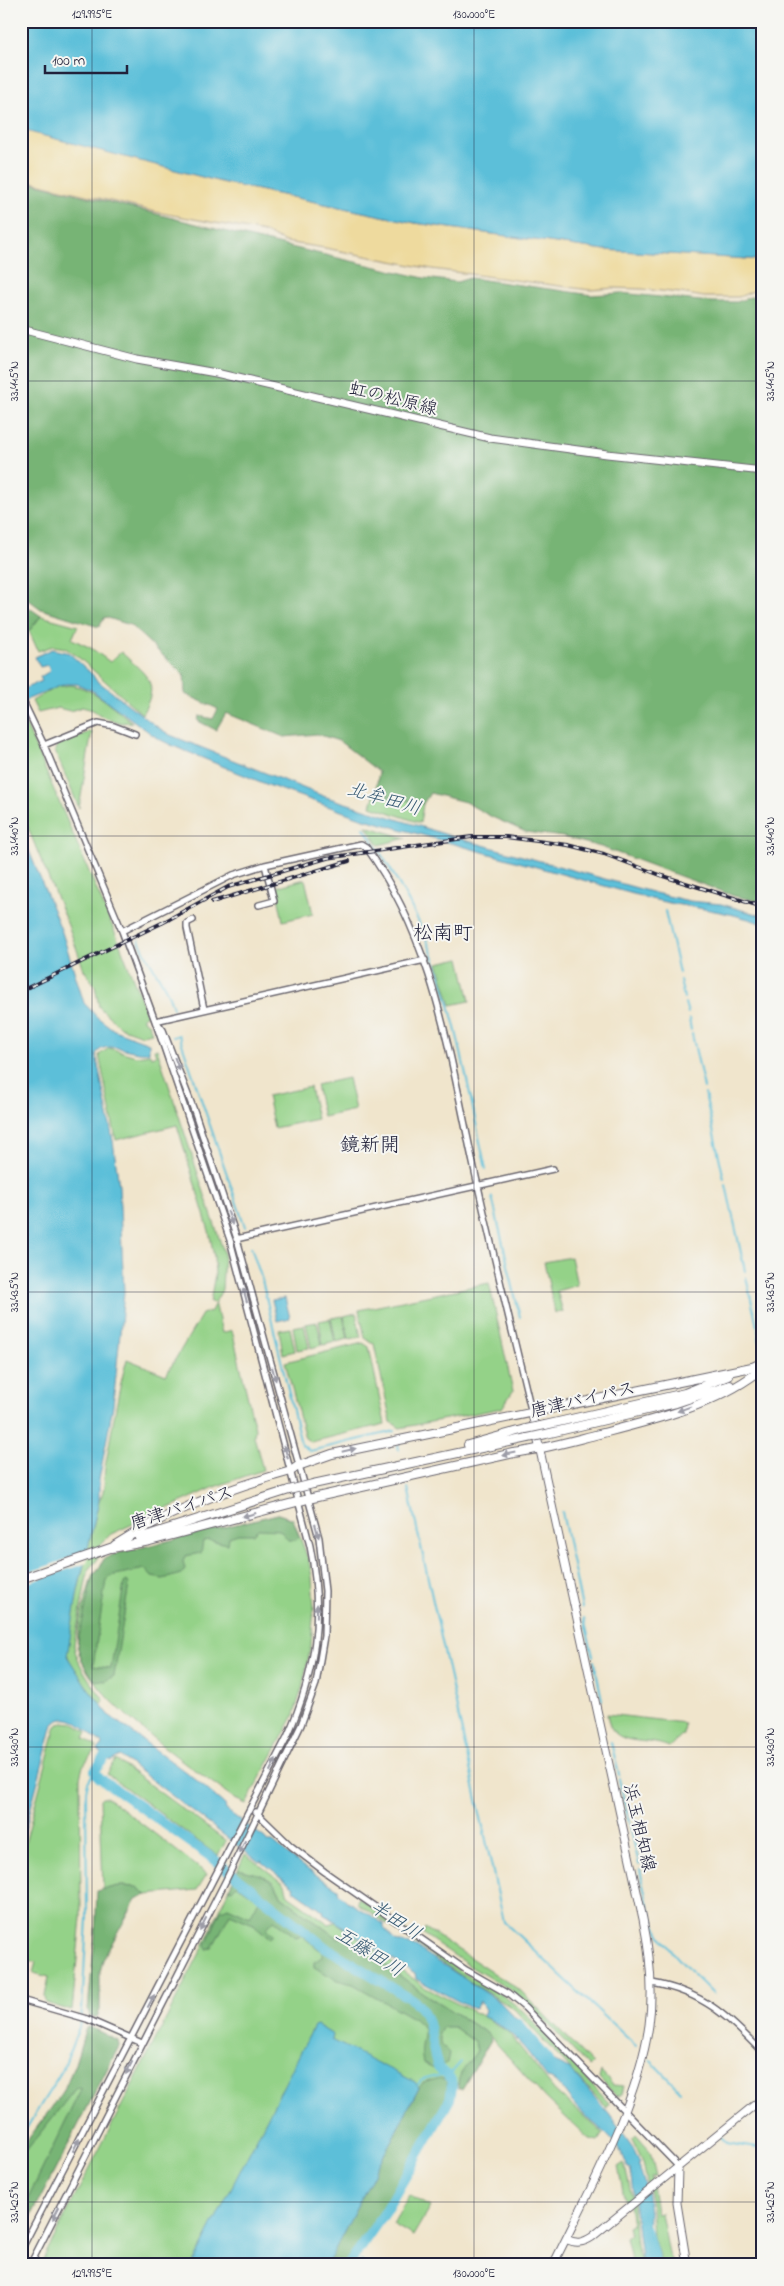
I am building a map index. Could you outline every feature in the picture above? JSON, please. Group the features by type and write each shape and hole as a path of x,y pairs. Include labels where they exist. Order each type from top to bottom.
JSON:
{"highway":[{"name":"唐津バイパス","path":"112,1548 289,1490 408,1462 546,1434 758,1370 763,1362"},
{"path":"112,1548 158,1519 236,1486 291,1471 298,1466 332,1454 390,1440 758,1370"},
{"path":"21,1579 112,1548 150,1541 299,1502 539,1449 631,1426 684,1410 740,1386 758,1370"},
{"name":"唐津バイパス","path":"408,1462 526,1429 598,1417"}],"main road":[{"name":"虹の松原線","path":"21,330 137,359 216,373 490,438 607,454 763,471"},
{"name":"浜玉相知線","path":"532,1414 643,1919 652,1983 649,2025 635,2084 606,2154 553,2265"},
{"path":"566,2239 573,2242 587,2240 678,2169 763,2098"},
{"path":"678,2169 677,2203 687,2265"}],"street":[{"path":"21,698 44,745 122,931 230,1240 299,1502 316,1577 317,1613 314,1653 308,1684 296,1718 252,1809 21,2250"},
{"path":"44,745 98,723 114,726 135,734"},
{"path":"122,931 232,875 363,845 374,859 398,899 425,960 442,1015 478,1186 532,1414"},
{"path":"259,905 274,901 265,866"},
{"path":"193,920 187,923 186,928 204,1009"},
{"path":"155,1021 425,960"},
{"path":"30,2265 226,1880 305,1717 316,1684 322,1653 326,1607 324,1570 319,1538 298,1466 238,1238 195,1113 163,1030 155,1021"},
{"path":"230,1240 553,1169"},
{"path":"252,1809 291,1846 326,1872 466,1970 508,1994 525,2008 623,2114 676,2164 678,2169"},
{"path":"652,1983 686,1992 715,2007 763,2053"},
{"path":"21,2000 87,2019 142,2043"}],"green space":[{"path":"21,180 252,238 424,278 457,282 470,278 592,295 620,293 710,302 737,302 750,297 763,298 763,902 734,896 601,847 563,837 526,832 492,817 465,802 430,793 423,804 375,793 379,772 339,741 317,734 284,737 226,713 216,730 198,721 199,716 213,719 218,709 185,694 184,675 130,625 105,617 99,627 41,609 21,594"},
{"path":"21,602 41,616 29,631 21,627"},
{"path":"41,616 78,626 72,639 91,648 110,662 121,652 137,667 148,679 151,694 142,714 77,656 65,648 53,646 38,651 29,631"},
{"path":"70,685 95,694 132,722 121,723 82,707 70,711 58,708 38,713 32,701 56,687"},
{"path":"21,713 117,937 147,1015 143,1016 143,1020 149,1024 152,1033 142,1035 120,1027 99,1007 95,986 84,970 71,933 21,811"},
{"path":"92,731 79,808 55,751 57,744"},
{"path":"375,793 423,804 420,823 371,806"},
{"path":"366,826 406,838 379,845"},
{"path":"305,879 313,914 283,921 276,887"},
{"path":"460,958 470,1001 451,1005 438,963"},
{"path":"109,1048 136,1056 150,1054 151,1057 156,1055 154,1049 157,1049 224,1253 222,1290 215,1302 222,1333 232,1330 263,1470 217,1486 111,1534 98,1547 97,1560 88,1571 74,1645 78,1660 104,1700 102,1705 70,1662 67,1649 78,1590 104,1487 105,1467 123,1372 127,1359 166,1375 202,1314 211,1311 215,1303 210,1302 215,1274 209,1231 177,1125 116,1140 99,1055"},
{"path":"348,1078 355,1110 323,1117 316,1085"},
{"path":"310,1087 317,1119 274,1128 267,1096"},
{"path":"571,1257 577,1285 557,1291 563,1312 555,1313 544,1262"},
{"path":"489,1283 513,1391 502,1408 400,1428 391,1422 374,1344 365,1338 359,1310"},
{"path":"356,1313 361,1337 349,1339 344,1316"},
{"path":"343,1316 348,1339 336,1342 331,1318"},
{"path":"330,1319 335,1342 323,1345 319,1321"},
{"path":"317,1322 322,1345 311,1348 306,1324"},
{"path":"304,1325 309,1348 297,1350 293,1327"},
{"path":"290,1328 295,1351 283,1354 279,1330"},
{"path":"363,1343 369,1347 385,1424 311,1442 305,1438 285,1362"},
{"path":"278,1514 293,1519 309,1561 314,1607 311,1645 302,1689 293,1717 246,1804 235,1799 170,1751 120,1710 100,1688 85,1667 78,1648 78,1631 93,1574 97,1572 104,1559 115,1554"},
{"path":"278,1514 293,1519 299,1536 296,1540 288,1540 280,1530 258,1529 253,1534 238,1534 229,1537 228,1544 209,1540 203,1541 201,1553 185,1556 183,1561 185,1569 182,1574 163,1579 152,1577 145,1569 110,1576 106,1580 93,1666 111,1668 124,1583 127,1581 129,1584 114,1676 105,1681 94,1680 82,1661 77,1645 93,1574 97,1572 104,1559 115,1554"},
{"path":"607,1714 684,1723 683,1734 669,1747 630,1740 615,1733 610,1725"},
{"path":"63,1722 73,1723 87,1732 84,1738 97,1747 83,1766 80,1778 81,1918 72,2011 46,2003 45,1996 49,1977 33,1973 36,1962 21,1958 21,1858 56,1726"},
{"path":"116,1760 226,1841 218,1856 107,1774"},
{"path":"107,1797 207,1874 197,1890 147,1895 136,1888 126,1886 103,1890 100,1799"},
{"path":"245,1854 285,1884 288,1895 329,1924 336,1922 426,1988 486,2018 508,2032 555,2091 603,2133 598,2141 589,2139 545,2098 488,2034 423,1993 348,1937 337,1938 281,1896 270,1880 258,1874 238,1869"},
{"path":"238,1869 264,1876 274,1884 281,1896 337,1938 348,1937 423,1993 488,2034 491,2040 462,2089 458,2089 459,2078 477,2051 475,2042 454,2027 443,2027 439,2033 442,2046 449,2053 447,2063 434,2068 423,2063 424,2028 413,2018 353,1984 337,1980 314,1967 314,1962 322,1957 322,1952 301,1935 296,1937 274,1920 266,1929 273,1935 270,1938 253,1924 230,1914 212,1948 207,1949 206,1945 221,1910 228,1907 250,1917 259,1900 237,1885 232,1890 229,1889"},
{"path":"232,1882 454,2027 475,2042 477,2051 382,2211 344,2265 40,2265 205,1943"},
{"path":"118,1886 137,1887 147,1895 136,1899 103,1960 100,1972 100,2010 97,2017 90,2017 88,2009 97,1891"},
{"path":"358,1897 464,1973 504,1996 524,2012 609,2103 607,2108 514,2009 463,1977 357,1903"},
{"path":"425,1928 521,1991 593,2064 589,2067 529,2004 423,1934"},
{"path":"90,2027 118,2041 119,2046 21,2236 21,2149 63,2092 75,2064 86,2028"},
{"path":"90,2027 118,2041 119,2046 21,2236 21,2213 81,2089 76,2088 21,2157 21,2149 63,2092 75,2064 86,2028"},
{"path":"601,2072 613,2085 624,2086 622,2094 617,2097 599,2078"},
{"path":"440,2078 446,2080 448,2088 446,2101 382,2211 344,2265 327,2265 419,2087 423,2083"},
{"path":"636,2135 650,2151 656,2176 651,2177 656,2213 661,2212 669,2254 675,2265 662,2265 653,2237 651,2205 643,2162 632,2139"},
{"path":"624,2163 632,2197 636,2245 642,2265 632,2265 626,2237 630,2234 628,2227 632,2225 628,2200 625,2201 618,2167"},
{"path":"409,2195 430,2207 413,2236 393,2224"}],"sand":[{"path":"21,129 225,183 415,223 605,250 763,260 763,291 753,291 739,297 704,297 642,289 614,288 590,290 432,269 285,242 264,232 156,212 21,179"}],"water":[{"path":"21,21 763,21 763,260 605,250 415,223 225,183 33,133 21,129"},
{"path":"52,649 69,653 95,679 170,735 323,796 454,837 655,893 689,901 721,904 763,916 763,924 721,912 651,899 361,818 268,785 171,745 157,738 93,691 77,684 65,684 21,702 21,690 42,681 40,677 50,671 48,665 40,667 35,657"},
{"path":"21,831 62,932 84,1003 97,1017 114,1030 149,1043 149,1052 106,1047 96,1054 113,1141 119,1186 124,1292 113,1406 99,1480 99,1501 78,1590 67,1656 85,1684 110,1716 195,1779 225,1805 226,1810 265,1838 267,1842 273,1842 301,1865 338,1889 339,1894 348,1902 384,1924 384,1928 396,1941 416,1947 500,2002 521,2024 532,2044 556,2063 571,2070 609,2114 633,2148 640,2163 638,2164 646,2188 649,2212 648,2249 651,2265 643,2265 641,2258 630,2169 628,2169 618,2148 605,2133 581,2112 558,2084 547,2078 511,2034 493,2021 483,2017 485,2010 480,2001 475,2009 469,2007 416,1979 415,1973 323,1913 324,1911 294,1890 294,1887 261,1861 259,1862 120,1756 111,1761 98,1750 102,1745 101,1742 72,1720 60,1720 53,1724 21,1845"},
{"path":"285,1298 290,1318 277,1321 272,1300"},
{"path":"317,2025 333,2035 332,2040 415,2082 419,2087 327,2265 192,2265 314,2026"}],"pier":[{"path":"90,1551 87,1563 21,1585 21,1575"}],"waterway":[{"path":"364,828 409,901 440,975 456,1029 486,1169"},
{"path":"665,911 679,973"},
{"path":"139,940 166,990 173,1008"},
{"path":"680,980 684,998"},
{"path":"685,1003 688,1013"},
{"path":"689,1019 691,1030"},
{"path":"692,1034 704,1088"},
{"path":"173,1037 179,1035 245,1227"},
{"path":"705,1094 724,1179"},
{"path":"726,1185 745,1271"},
{"path":"492,1197 520,1317"},
{"path":"251,1247 262,1280 301,1444 310,1451 395,1431"},
{"path":"746,1277 757,1326"},
{"path":"758,1329 760,1342"},
{"path":"398,1445 399,1450"},
{"path":"408,1488 504,1922 636,2046"},
{"path":"562,1512 582,1608"},
{"path":"584,1619 593,1656"},
{"path":"594,1661 602,1700"},
{"path":"611,1742 619,1775"},
{"name":"五藤田川","path":"114,1746 95,1770 100,1778 215,1860 325,1947 414,2001 425,2015 438,2066 451,2080 450,2099 385,2212 348,2265"},
{"path":"21,2137 63,2069 79,2027 82,2011 87,1918 86,1791 88,1782 95,1770"},
{"path":"619,1779 639,1864"},
{"path":"640,1869 649,1907 662,1938 675,1955 713,1994"},
{"name":"半田川","path":"518,2024 549,2061"},
{"path":"650,2060 680,2091"},
{"path":"418,2084 422,2080 452,2072 461,2062"},
{"path":"721,2137 727,2143 763,2149"},
{"name":"半田川","path":"646,2230 656,2265"},
{"path":"361,2260 368,2265"}],"railway":[{"path":"162,923 228,887 327,858 471,837 506,837 568,845 604,854 663,876 763,907"},
{"path":"212,902 349,861"},
{"path":"21,991 168,920"}],"district":[{"name":"松南町","path":"443,934"},
{"name":"鏡新開","path":"370,1146"}],"water label":[{"name":"北牟田川","path":"384,800"}]}
